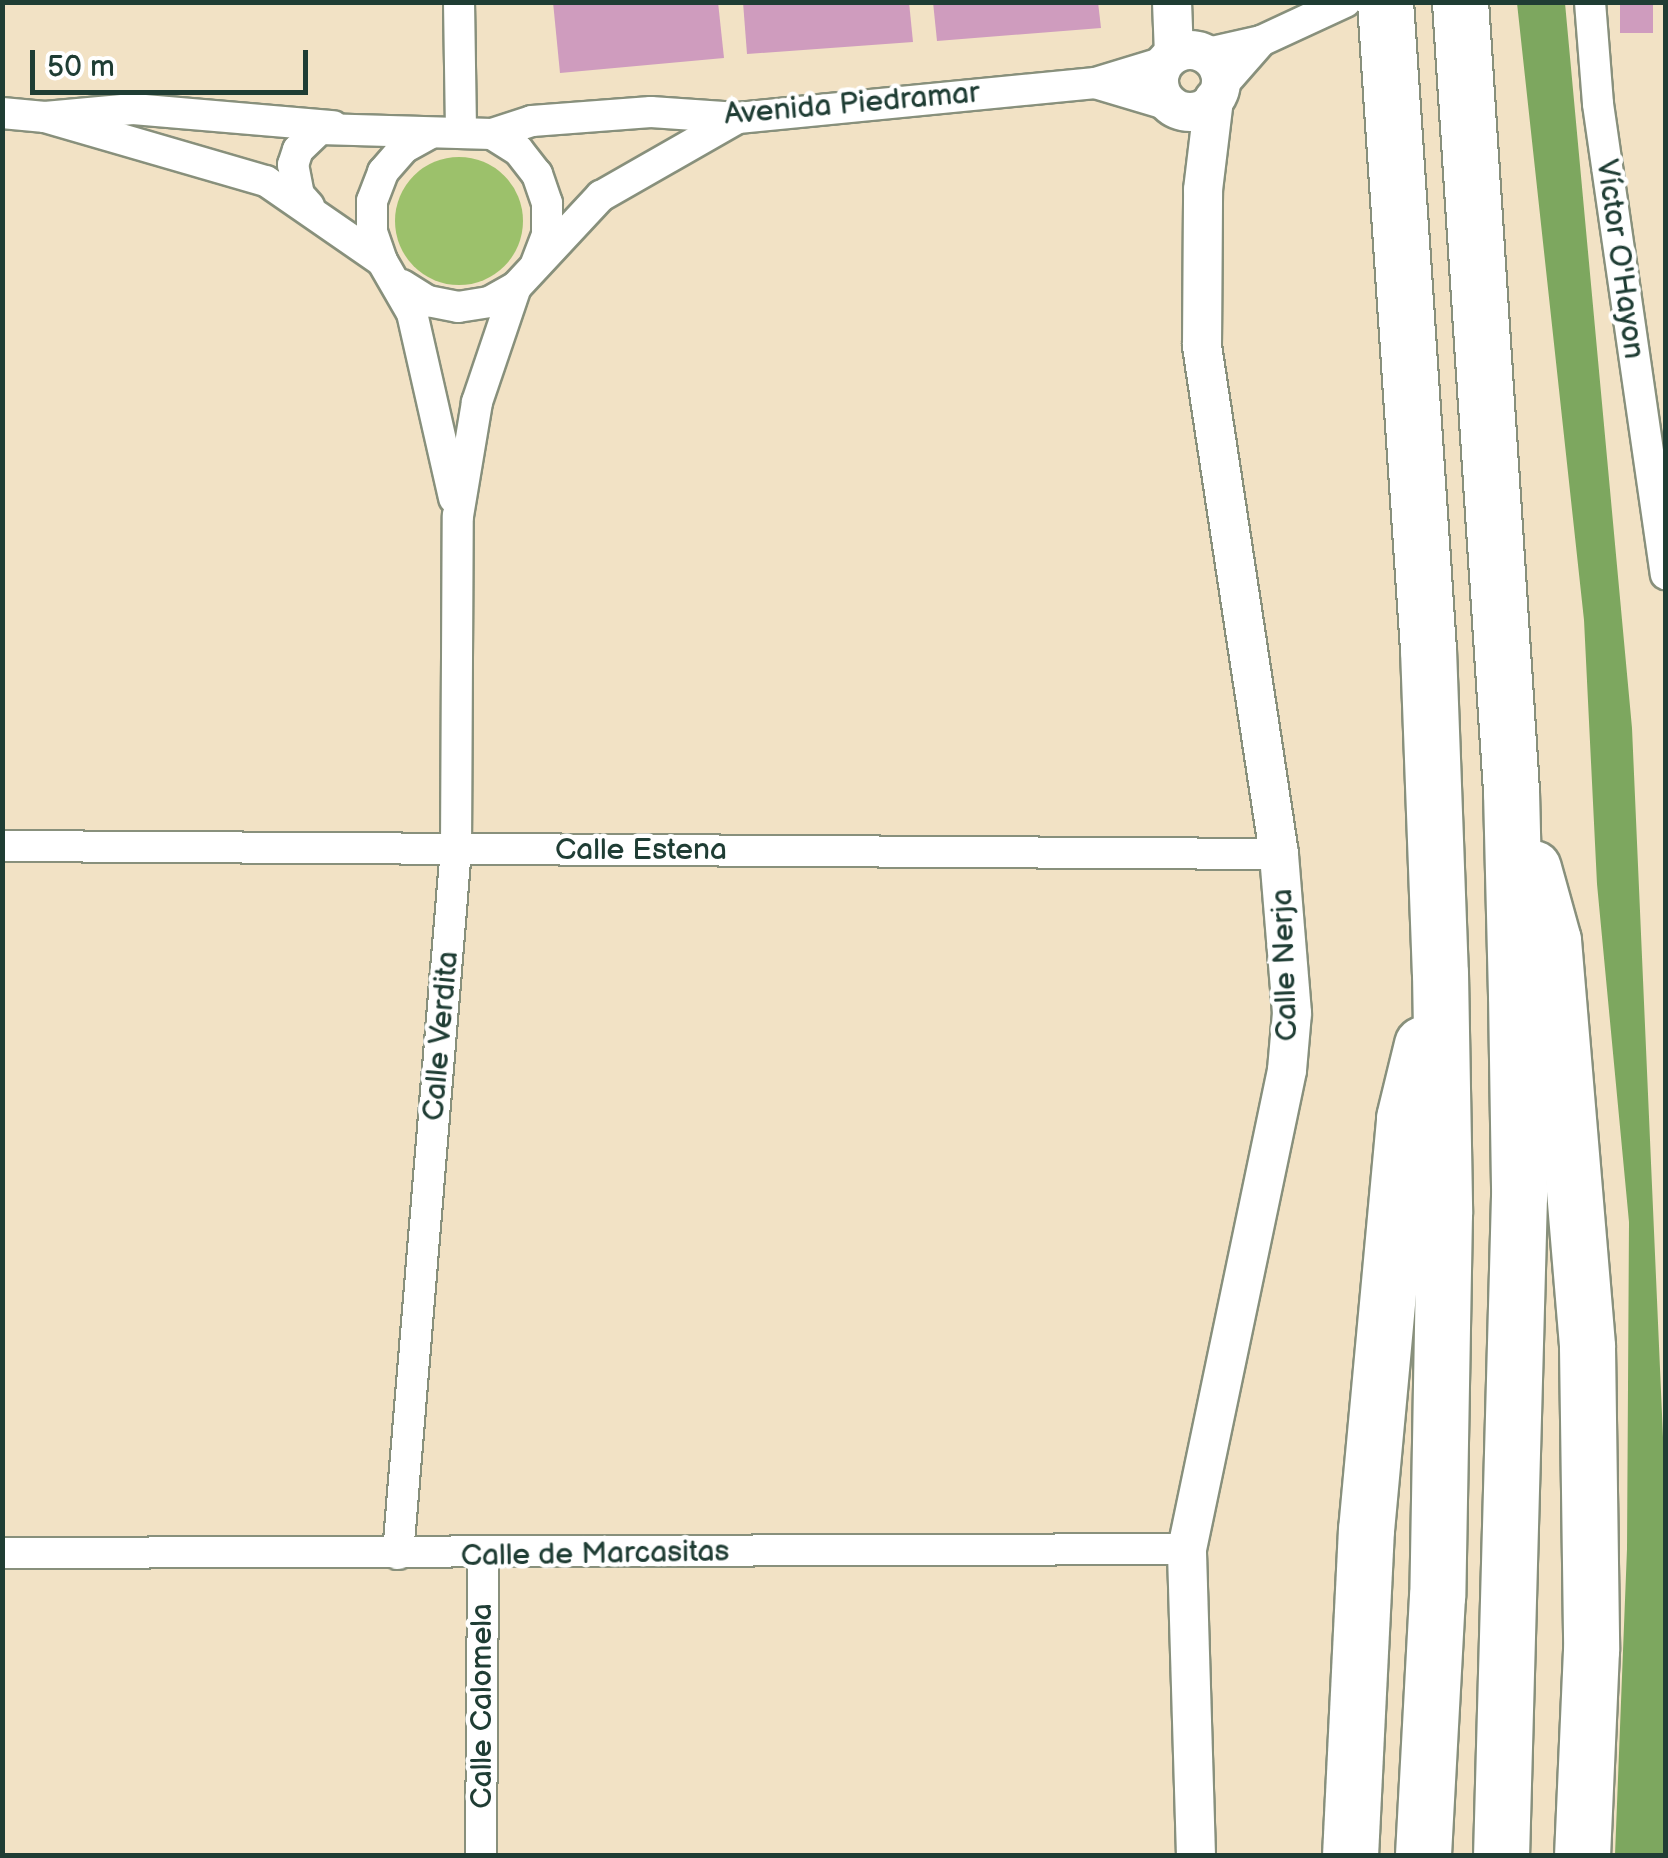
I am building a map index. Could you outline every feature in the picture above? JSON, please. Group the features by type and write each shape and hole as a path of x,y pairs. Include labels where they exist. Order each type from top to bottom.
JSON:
{"highway":[{"path":"1386,2 1428,649 1440,973 1444,1212 1438,1558 1423,1856"},
{"path":"1460,2 1511,791 1520,1196 1502,1856"},
{"path":"1511,791 1553,940 1587,1346 1592,1596 1582,1856"},
{"path":"1350,1856 1366,1530 1404,1118 1440,973"}],"street":[{"path":"459,2 461,128"},
{"path":"1172,2 1185,55"},
{"path":"1181,2 1185,55 1159,85 1197,101"},
{"path":"1095,83 1185,55 1261,41 1345,2"},
{"name":"Víctor O'Hayon","path":"1590,2 1598,104 1666,574"},
{"path":"1197,101 1261,41"},
{"path":"1185,55 1216,64 1197,101"},
{"path":"1095,83 1197,101"},
{"name":"Avenida Piedramar","path":"492,134 532,120 631,114 738,118 1095,83"},
{"name":"Calle Nerja","path":"1196,1856 1187,1549 1287,1070 1292,1013 1279,854 1202,346 1203,190 1197,101"},
{"path":"45,117 133,109 430,133 461,128 492,134 537,174 547,204 547,235 536,264"},
{"path":"2,113 45,117 236,169 309,206 382,261 402,285 428,301 458,307 489,302 516,287 601,196 738,118"},
{"path":"309,206 294,180 298,150 320,129 336,126"},
{"path":"382,261 372,232 372,201 383,172 404,148 430,133"},
{"path":"402,285 424,354 458,516"},
{"path":"458,516 477,402 516,287"},
{"name":"Calle Verdita","path":"398,1554 456,849 458,516"},
{"name":"Calle Estena","path":"2,846 1279,854"},
{"name":"Calle de Marcasitas","path":"2,1553 483,1556 1187,1549"},
{"name":"Calle Calomela","path":"481,1856 483,1556"}],"green space":[{"path":"1517,3 1565,3 1632,728 1665,1483 1665,1855 1615,1855 1627,1549 1629,1222 1597,884 1584,620"},
{"path":"459,157 484,162 505,175 518,196 523,221 518,246 505,267 484,280 459,285 434,280 413,267 400,246 395,221 400,196 413,175 434,162"}],"building":[{"path":"553,2 718,2 724,58 560,73"},
{"path":"743,2 909,2 913,42 747,54"},
{"path":"933,2 1098,2 1101,28 937,41"},
{"path":"1620,2 1653,2 1653,33 1620,33"}]}
